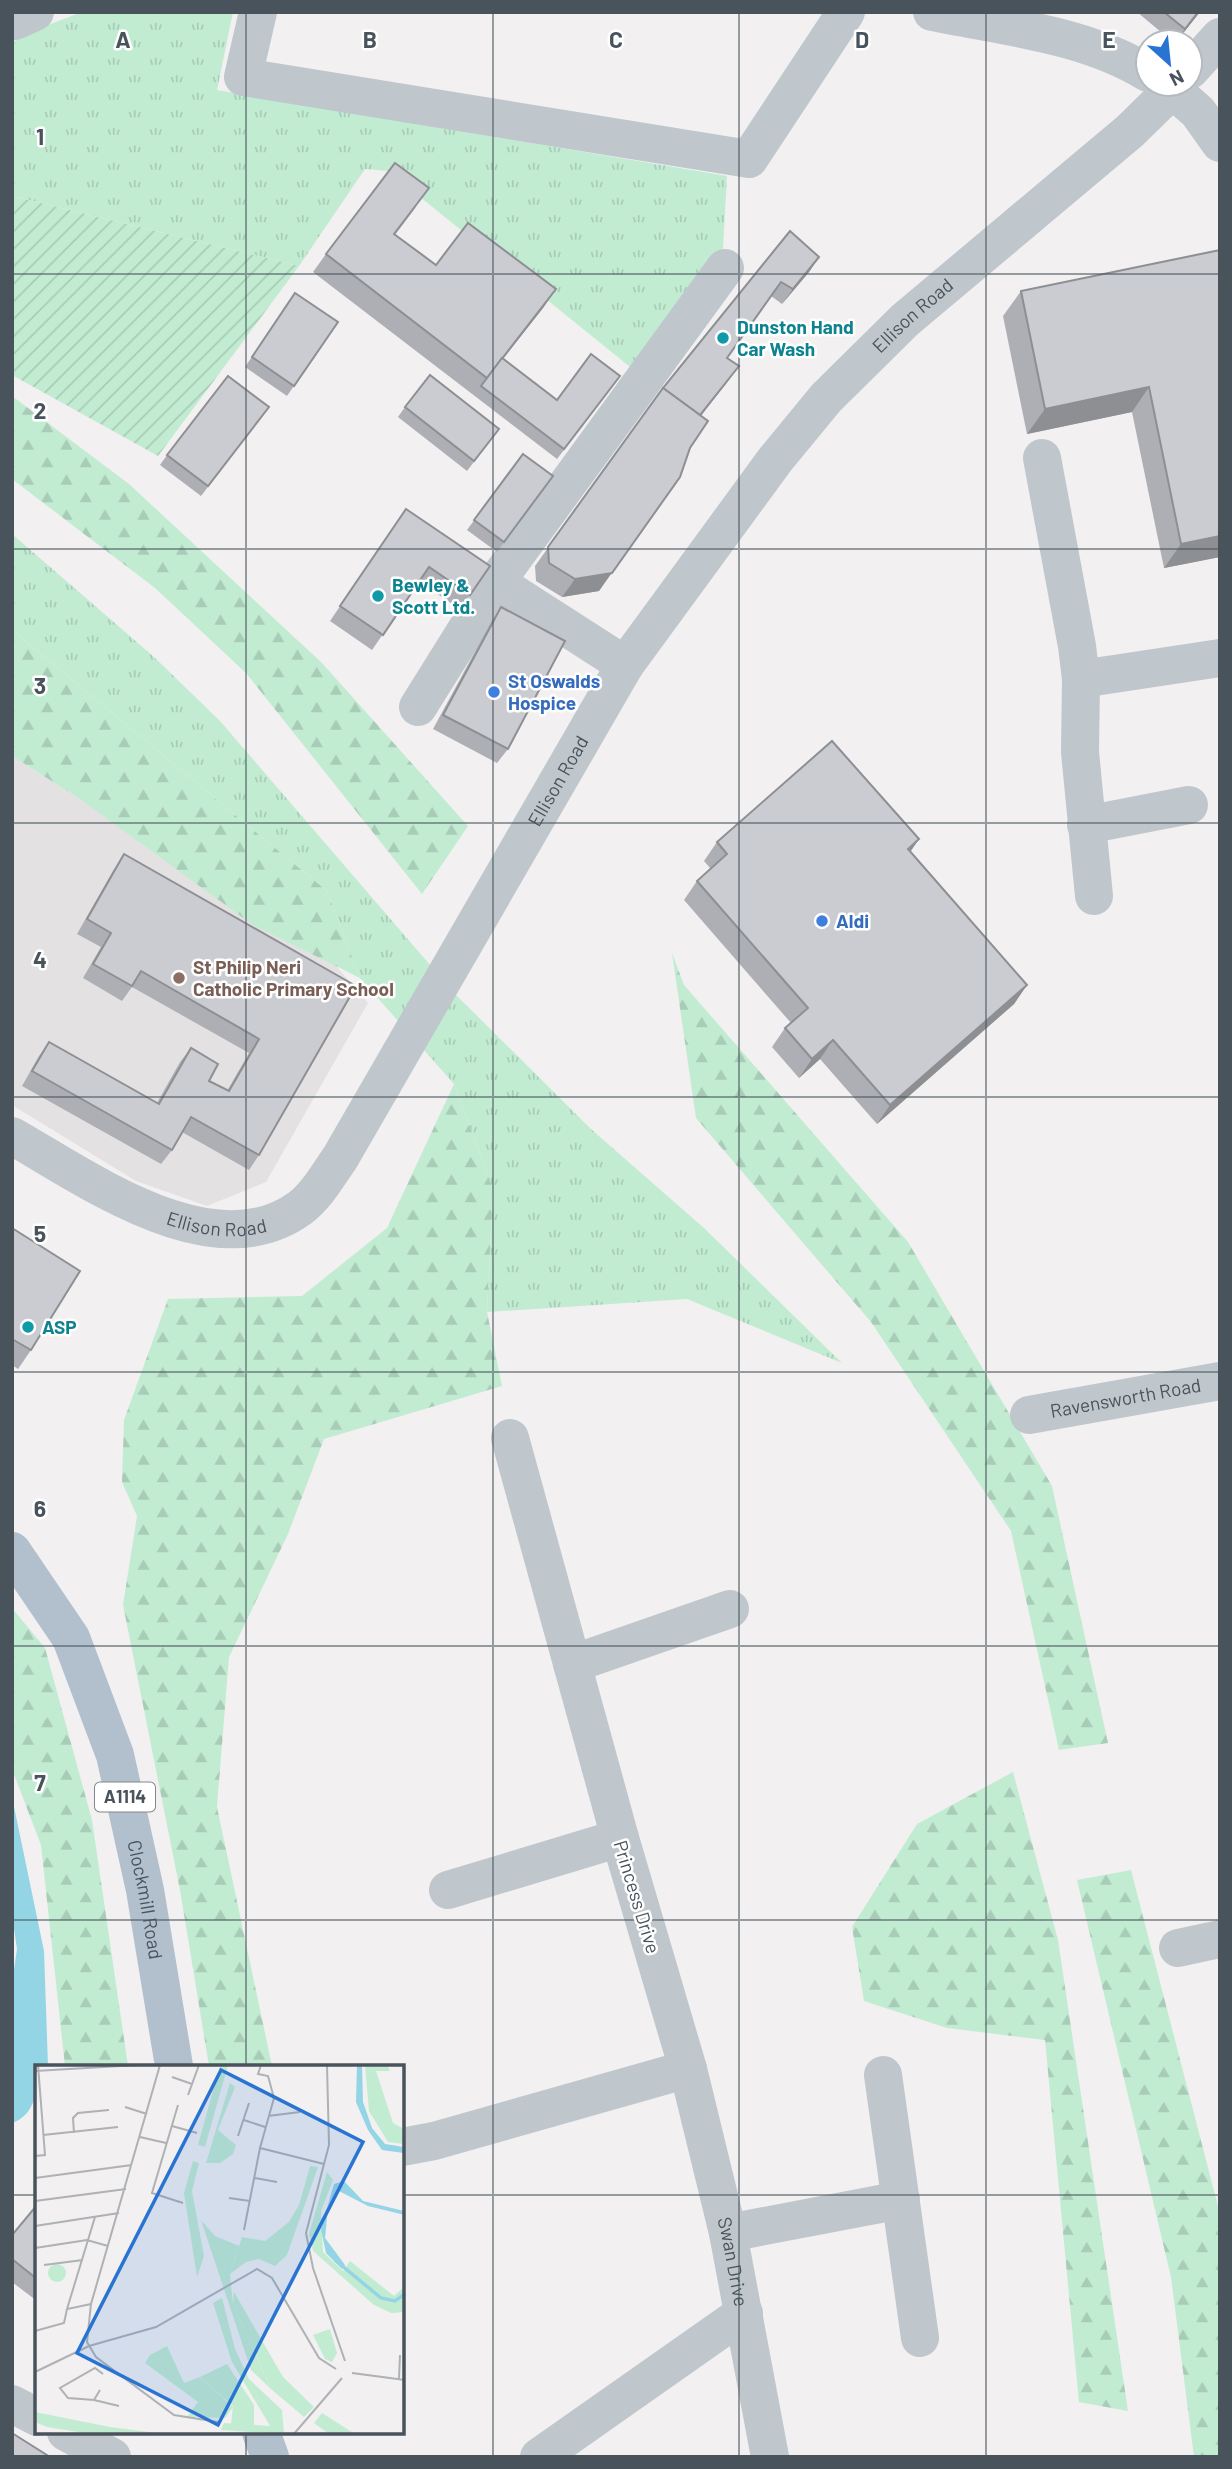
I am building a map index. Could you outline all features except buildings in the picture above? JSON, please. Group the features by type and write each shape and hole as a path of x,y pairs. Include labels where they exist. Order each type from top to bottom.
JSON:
{"main road":[{"name":"Clockmill Road","path":"12,1551 71,1638 115,1755 145,1890 174,2065"},
{"path":"262,2434 270,2457"}],"street":[{"path":"258,12 243,77 749,159 846,12"},
{"path":"932,12 1088,44 1134,64"},
{"name":"Ellison Road","path":"1204,51 1220,37"},
{"name":"Ellison Road","path":"12,1136 147,1209 198,1227 240,1230 283,1218 300,1208 340,1158 484,904 625,665 767,470 826,398 905,320 1120,139 1155,98"},
{"path":"1186,98 1220,143"},
{"path":"418,707 496,582 725,268"},
{"path":"1042,458 1081,679 1080,752 1094,896"},
{"path":"496,582 625,665"},
{"path":"1081,679 1220,658"},
{"path":"1086,825 1189,805"},
{"name":"Ravensworth Road","path":"1029,1415 1220,1381"},
{"name":"Princess Drive","path":"510,1438 620,1838 688,2069"},
{"path":"572,1664 730,1609"},
{"path":"448,1890 620,1838"},
{"path":"1178,1948 1220,1939"},
{"path":"404,2147 434,2141 688,2069"},
{"name":"Swan Drive","path":"688,2069 728,2232 770,2457"},
{"path":"883,2075 920,2338"},
{"path":"728,2232 901,2200"},
{"path":"539,2457 744,2313"},
{"path":"12,2404 35,2416"},
{"path":"70,2434 112,2457"}],"shaded area":[{"name":"St Philip Neri Catholic Primary School","path":"12,756 325,953 368,1003 266,1182 207,1206 136,1181 12,1105"}],"green space":[{"path":"82,12 233,12 217,90 727,176 723,248 635,371 388,171 365,169 299,266 12,196 12,43 22,35"},
{"path":"12,196 299,266 158,456 12,375"},
{"path":"12,396 129,484 321,662 468,826 422,894 246,673 155,588 12,479"},
{"path":"12,534 154,657 220,721 455,994 592,1130 704,1228 842,1363 687,1299 487,1312 493,1189 454,1084 360,978 327,891 12,630"},
{"path":"12,630 327,891 360,978 253,925 80,799 12,756"},
{"path":"672,953 684,985 908,1242 1052,1486 1108,1743 1059,1750 1011,1531 871,1322 696,1118"},
{"path":"454,1084 493,1189 487,1312 502,1386 324,1439 288,1534 229,1657 217,1807 272,2065 209,2065 180,1890 123,1605 137,1516 122,1482 124,1420 168,1299 302,1296 387,1228"},
{"path":"12,1608 45,1648 92,1820 128,2065 65,2065 41,1845 12,1769"},
{"path":"1013,1772 1058,1940 1128,2411 1079,2402 1045,2040 947,2028 864,2001 852,1927 917,1824"},
{"path":"1131,1870 1220,2214 1220,2457 1194,2457 1171,2277 1077,1880"}],"water":[{"path":"12,1797 44,1951 48,2065 35,2065 34,2100 26,2114 12,2123 12,1984 17,1949 12,1915"}],"place":[{"name":"Dunston Hand Car Wash","path":"723,338"},
{"name":"Bewley & Scott Ltd.","path":"378,596"},
{"name":"St Oswalds Hospice","path":"494,692"},
{"name":"Aldi","path":"822,921"},
{"name":"St Philip Neri Catholic Primary School","path":"179,978"},
{"name":"ASP","path":"28,1327"}]}
